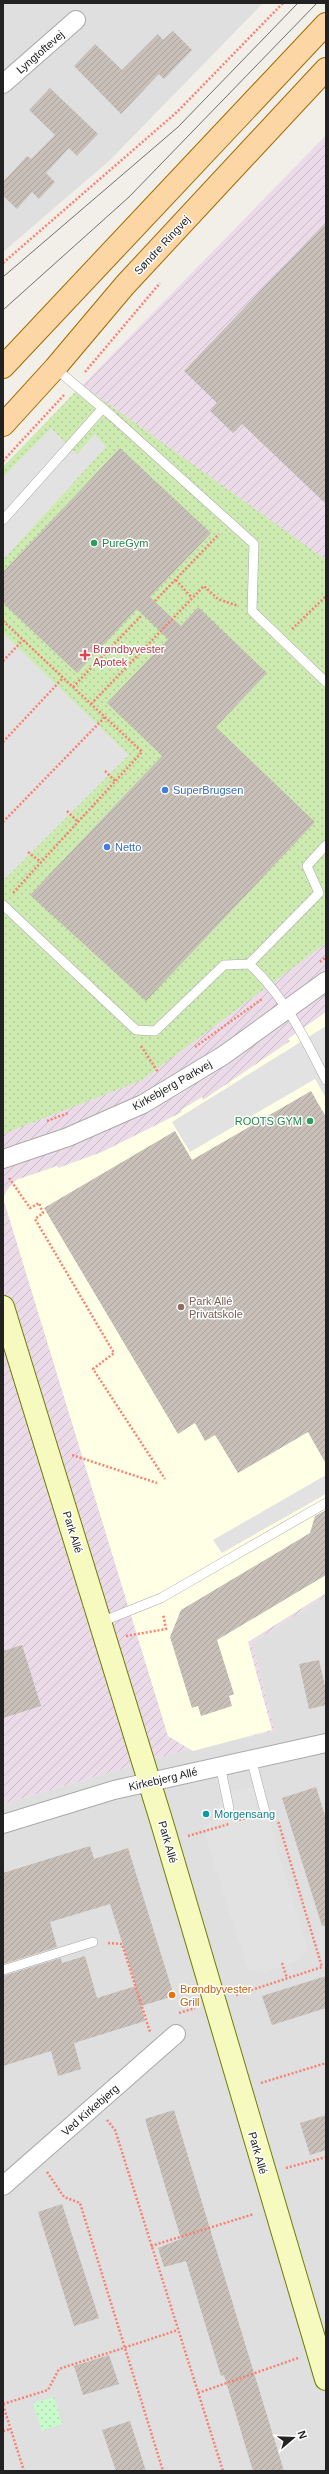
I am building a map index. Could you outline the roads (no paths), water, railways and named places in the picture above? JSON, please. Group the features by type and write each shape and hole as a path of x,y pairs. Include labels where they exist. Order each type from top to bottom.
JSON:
{"main road":[{"path":"3,367 326,24"},
{"name":"Søndre Ringvej","path":"3,424 55,368 125,285 326,69"}],"street":[{"name":"Lyngtoftevej","path":"3,84 76,20"},
{"name":"Kirkebjerg Parkvej","path":"3,1159 68,1137 143,1104 224,1055 326,981"},
{"name":"Park Allé","path":"3,1306 168,1842 326,2379"},
{"name":"Kirkebjerg Allé","path":"3,1824 114,1790 326,1742"},
{"name":"Ved Kirkebjerg","path":"3,2186 96,2106 176,2034"}],"lane":[{"path":"55,368 103,408 231,521 254,544 252,610 326,682"},
{"path":"3,520 103,408"},
{"path":"5,902 136,1030 155,1031 224,965 249,964 319,893 307,866 326,845"},
{"path":"249,964 262,976 287,1010 326,1080"},
{"path":"104,1632 326,1503"},
{"path":"251,1758 265,1812"},
{"path":"220,1765 229,1808"},
{"path":"3,1970 93,1942"}],"tram line":[{"path":"3,277 178,127 298,3"},
{"path":"3,310 129,197 317,3"}],"place":[{"name":"PureGym","path":"94,543"},
{"name":"Brøndbyvester Apotek","path":"85,655"},
{"name":"SuperBrugsen","path":"165,790"},
{"name":"Netto","path":"107,847"},
{"name":"ROOTS GYM","path":"310,1121"},
{"name":"Park Allé Privatskole","path":"181,1307"},
{"name":"Morgensang","path":"206,1814"},
{"name":"Brøndbyvester Grill","path":"172,1995"}]}
